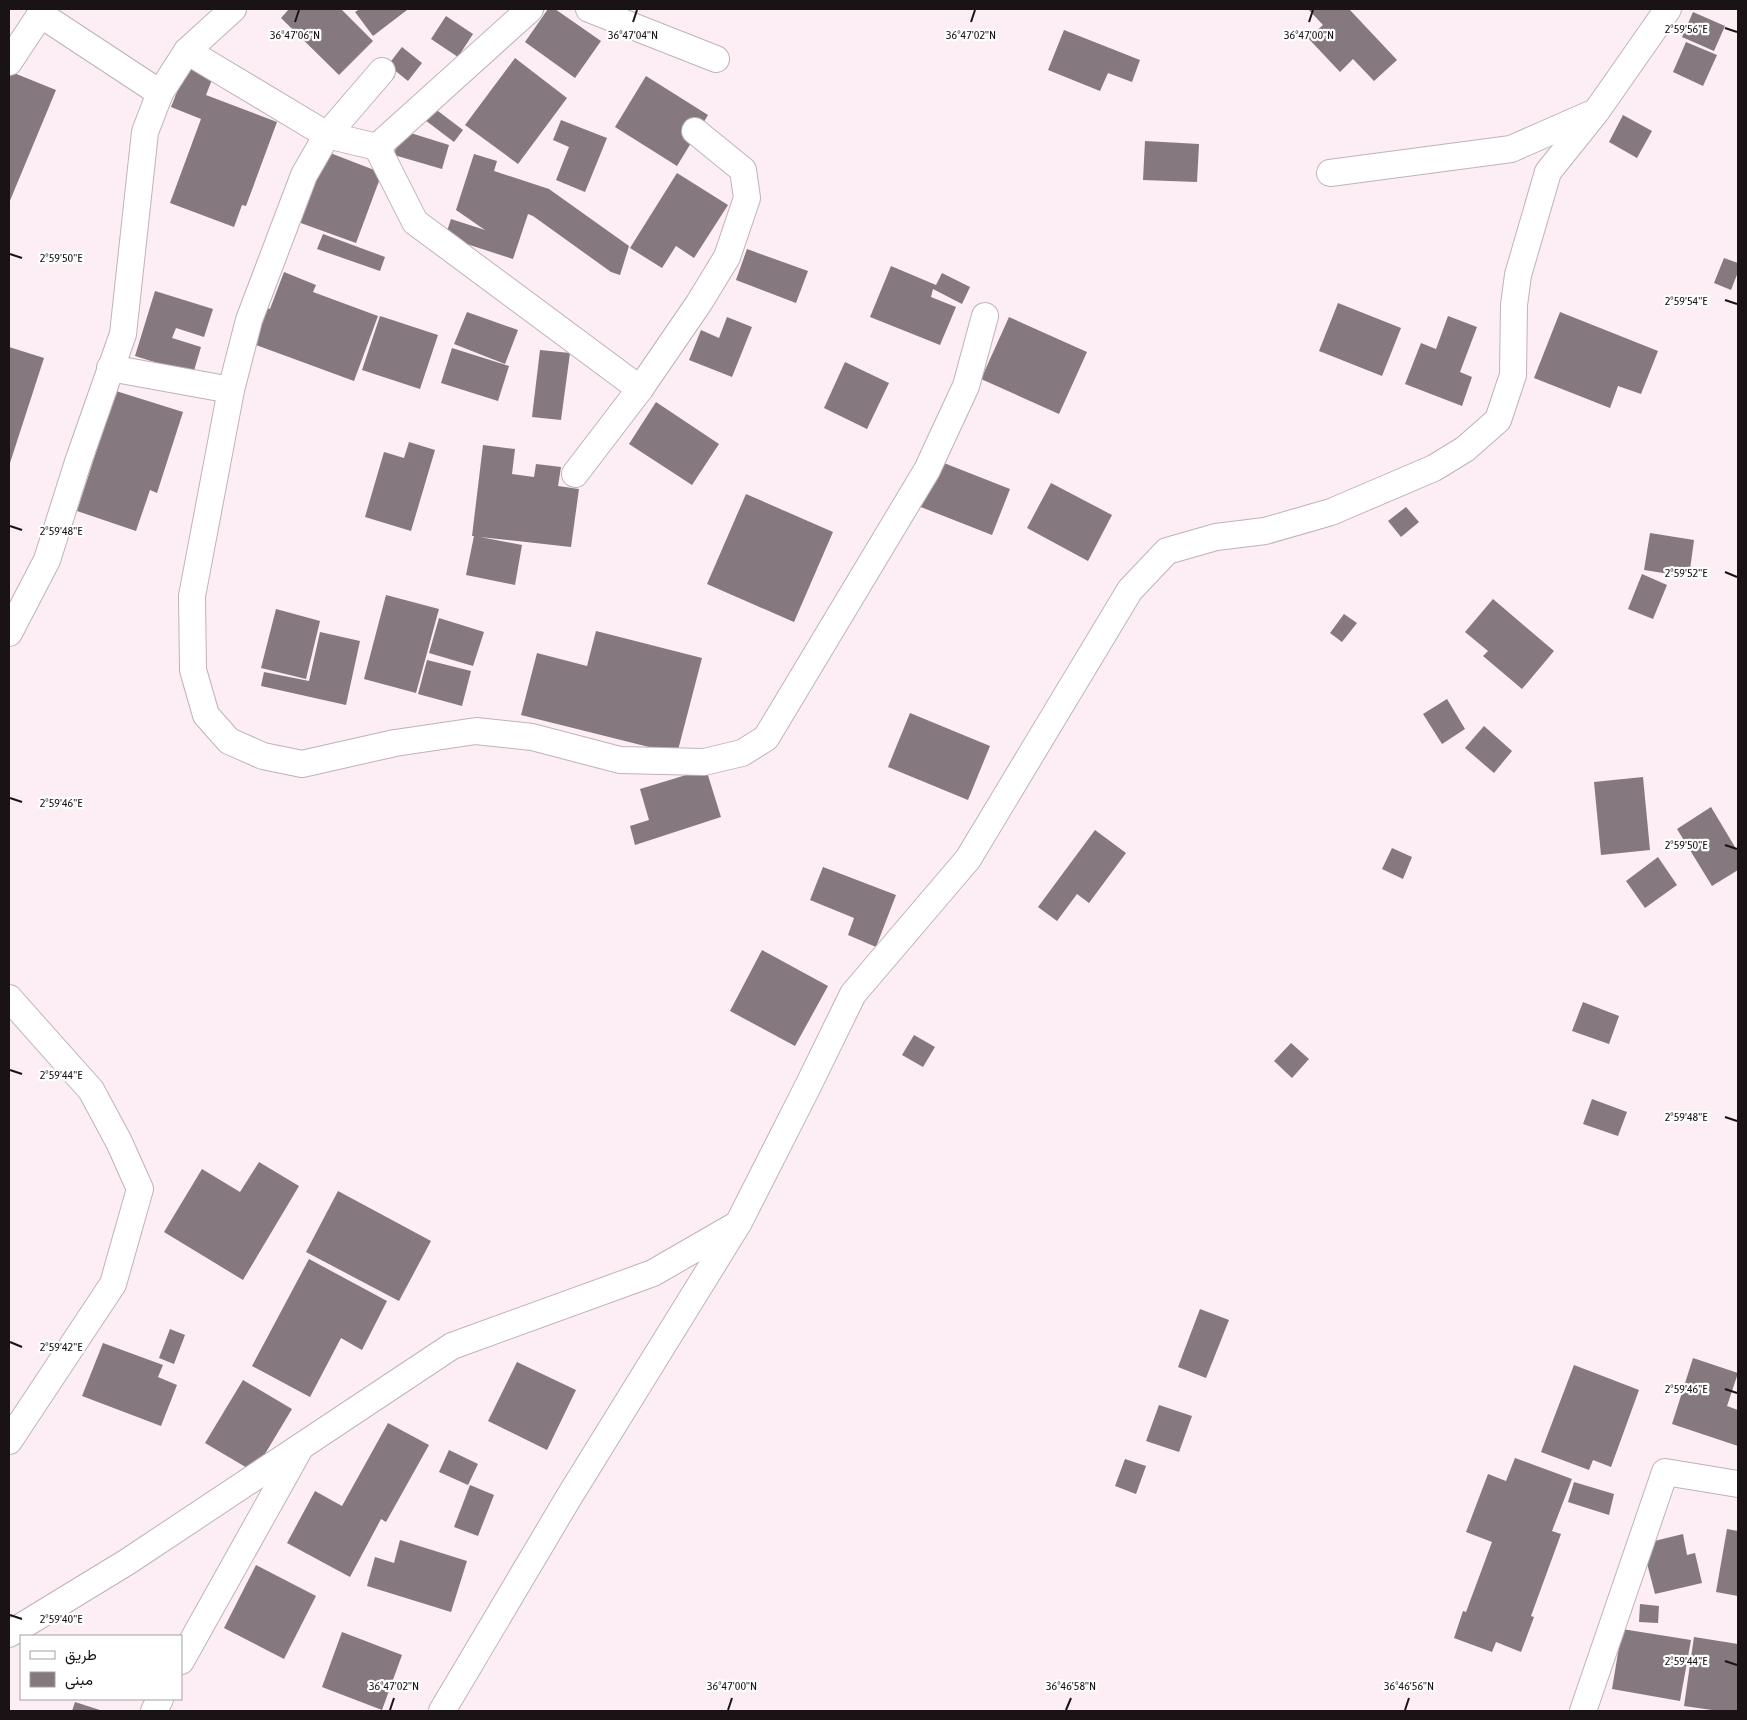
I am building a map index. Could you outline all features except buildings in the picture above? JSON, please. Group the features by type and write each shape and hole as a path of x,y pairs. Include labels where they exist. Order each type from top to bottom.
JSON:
{"street":[{"path":"9,633 47,560 78,462 123,334 145,132 160,93 187,51 233,9"},
{"path":"377,147 530,9"},
{"path":"589,9 716,59"},
{"path":"442,1711 569,1497 738,1224 852,994 968,859 1130,590 1167,551 1216,537 1265,531 1331,512 1434,468 1465,449 1498,420 1513,374 1514,305 1518,275 1548,172 1596,112 1668,9"},
{"path":"9,62 42,11 160,93"},
{"path":"187,51 327,135 377,147 416,222 640,389"},
{"path":"382,71 327,135 304,176 249,320 231,390 192,596 193,670 206,715 229,741 263,756 302,764 395,743 476,731 532,736 620,760 704,762 742,753 766,738 927,470 966,386 985,316"},
{"path":"1330,173 1511,149 1596,112"},
{"path":"575,474 640,389 699,303 727,257 746,198 743,170 695,131"},
{"path":"110,368 231,390"},
{"path":"9,998 90,1090 120,1142 140,1189 113,1284 9,1441"},
{"path":"9,1634 127,1562 452,1346 653,1273 738,1224"},
{"path":"182,1659 301,1446"},
{"path":"1583,1711 1665,1472 1738,1484"}]}
